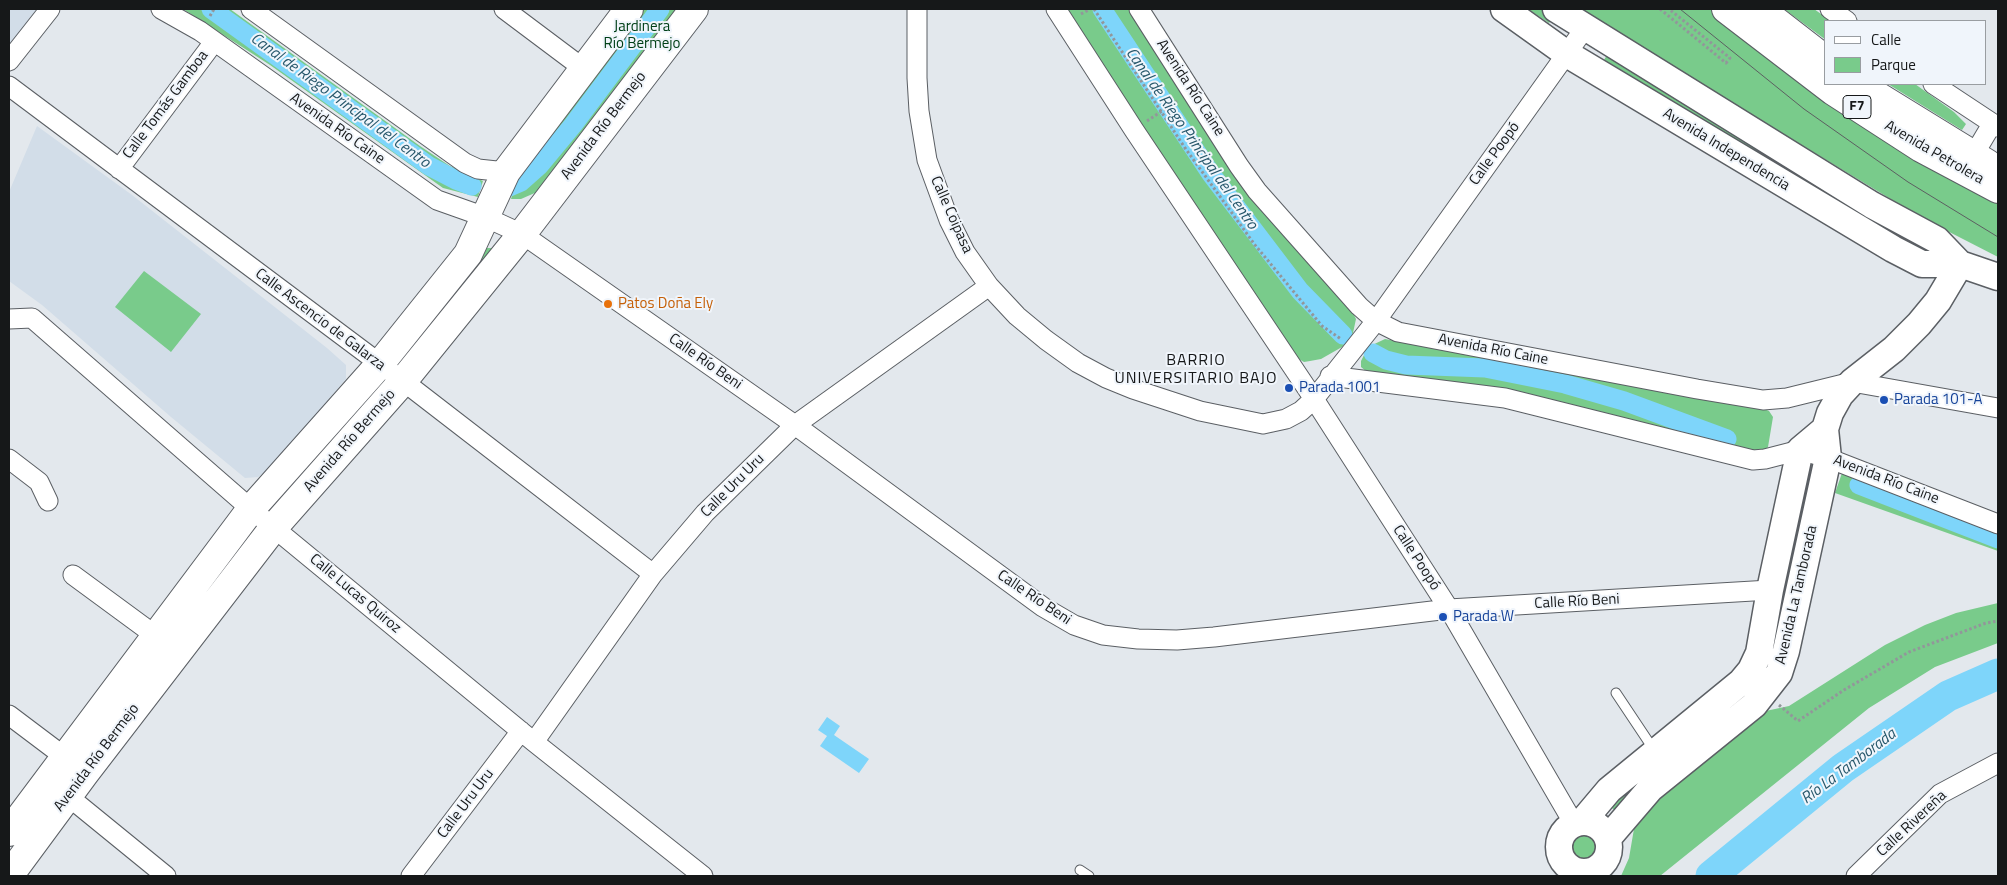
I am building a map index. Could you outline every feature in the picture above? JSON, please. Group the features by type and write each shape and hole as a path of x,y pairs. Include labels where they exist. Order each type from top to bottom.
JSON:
{"main road":[{"name":"Avenida Río Bermejo","path":"75,765 156,636 252,509 380,364 468,254 506,172 629,9"},
{"name":"Avenida Río Bermejo","path":"9,876 58,788 75,765 274,527 402,381 522,234 694,9"},
{"name":"Avenida Independencia","path":"1504,9 1567,54 1893,249 1922,264 1960,264 1998,277"},
{"name":"Avenida Independencia","path":"1556,9 1872,205 1937,240 1960,264"},
{"name":"Avenida Petrolera","path":"1726,9 1824,84"},
{"path":"1760,9 1824,58"},
{"name":"Avenida Petrolera","path":"1825,85 1921,148 1998,189"},
{"name":"Avenida Petrolera","path":"1860,85 1973,156 1998,169"},
{"name":"Avenida La Tamborada","path":"1608,838 1650,789 1754,706 1778,673 1786,651 1828,458 1825,429 1830,413 1840,395 1852,382 1894,349 1919,324 1938,301 1960,264"},
{"name":"Avenida La Tamborada","path":"1578,823 1609,790 1741,682 1751,670 1759,653 1770,590 1800,450 1825,429"},
{"name":"Avenida Río Bermejo","path":"9,832 58,788"},
{"path":"1578,823 1597,825 1608,838 1610,847 1608,856 1596,873 1555,870 1560,856 1559,841 1567,828 1578,823"}],"street":[{"path":"9,61 50,9"},
{"name":"Avenida Río Caine","path":"161,9 200,31 437,200 485,217 522,234"},
{"path":"250,9 465,163 478,169 506,172"},
{"path":"504,9 584,69"},
{"name":"Calle Coipasa","path":"917,9 919,111 927,160 949,220 965,252 989,286 1017,316 1046,340 1085,366 1133,389 1200,411 1263,424 1293,415 1301,411 1314,399"},
{"name":"Calle Poopó","path":"1056,9 1314,399 1450,609 1578,823"},
{"name":"Avenida Río Caine","path":"1139,9 1239,166 1258,191 1354,300 1376,321 1398,332 1763,400 1787,398 1852,382 1998,408"},
{"path":"1830,9 1846,20"},
{"name":"Calle Poopó","path":"1314,399 1330,376 1376,321 1585,28"},
{"name":"Calle Tomás Gamboa","path":"119,169 214,42"},
{"path":"1934,85 1995,126 1973,156"},
{"name":"Calle Ascencio de Galarza","path":"9,86 380,364 653,574"},
{"name":"Calle Río Beni","path":"522,234 795,425 1043,606 1074,625 1103,635 1138,639 1177,640 1450,609 1770,590"},
{"name":"Calle Uru Uru","path":"411,876 528,737 653,574 705,513 795,425 989,286"},
{"name":"Calle Lucas Quiroz","path":"9,319 32,318 252,509 528,737 703,876"},
{"name":"Avenida Río Caine","path":"1330,376 1506,398 1753,460 1800,450 1828,458 1998,524"},
{"path":"9,460 39,482 48,500"},
{"path":"73,575 156,636"},
{"path":"9,715 75,765"},
{"name":"Calle Rivereña","path":"1856,876 1940,794 1998,763"},
{"path":"58,788 166,876"}],"lane":[{"path":"1616,693 1656,752"},
{"path":"1080,870 1089,876"}],"path":[{"path":"210,15 214,9"},
{"path":"1094,9 1205,177 1255,245 1322,326 1344,341"},
{"path":"1660,9 1726,63 1730,58 1669,9"},
{"path":"1142,124 1176,101"},
{"path":"1765,693 1798,721 1844,690 1909,652 1998,621"}],"shaded area":[{"path":"9,9 39,9 9,48"},
{"path":"37,126 132,195 346,365 346,379 268,471 258,477 245,478 171,417 42,305 9,281 9,192"}],"green space":[{"path":"183,9 230,9 420,146 450,166 483,181 478,197 443,188 270,65"},
{"name":"Jardinera Río Bermejo","path":"642,9 683,9 537,192 521,199 511,199 520,169"},
{"path":"1067,9 1129,9 1249,191 1309,264 1352,311 1356,319 1353,333 1342,347 1321,359 1304,362 1289,350"},
{"path":"1528,9 1541,9 1554,17 1549,23"},
{"path":"1577,9 1711,9 1734,29 1998,202 1998,257 1922,218"},
{"path":"1784,9 1814,9 1830,20 1824,20 1824,39"},
{"path":"1607,55 1925,246 1930,253 1860,219 1773,166 1604,60"},
{"path":"1890,85 1916,85 1954,112 1966,124 1962,130"},
{"path":"487,248 496,248 403,368 396,363"},
{"path":"144,271 201,314 171,352 115,307"},
{"path":"1385,339 1762,408 1769,411 1773,417 1768,447 1762,453 1367,372 1361,367 1361,361 1368,347"},
{"path":"381,378 386,382 273,508 268,504"},
{"path":"1807,473 1815,475 1802,525 1774,658 1767,674 1746,701 1641,784 1617,811 1608,806 1640,778 1736,703 1750,691 1758,678 1766,663"},
{"path":"1842,473 1998,531 1998,551 1835,493"},
{"path":"1998,603 1998,643 1935,667 1869,708 1660,876 1621,876 1629,858 1635,823 1646,808 1761,712 1789,706 1885,645 1925,625 1956,613"},
{"path":"1584,831 1595,836 1600,847 1595,858 1584,863 1573,858 1568,847 1573,836"}],"water":[{"path":"827,717 840,726 834,735 869,759 859,773 820,746 827,736 818,730"}],"waterway":[{"name":"Canal de Riego Principal del Centro","path":"211,9 429,166 472,186"},
{"name":"Canal de Riego Principal del Centro","path":"507,188 521,182 539,166 573,125 660,9"},
{"name":"Canal de Riego Principal del Centro","path":"1102,9 1211,174 1300,291 1343,335"},
{"name":"Canal de Riego Principal del Centro","path":"1373,353 1386,360 1406,365 1485,368 1565,384 1624,401 1727,439"},
{"name":"Canal de Riego Principal del Centro","path":"1859,485 1998,539"},
{"name":"Río La Tamborada","path":"1711,876 1843,768 1948,696 1998,674"}],"tram line":[{"path":"1680,9 1804,109 1908,182 1998,237"}],"place":[{"name":"Patos Doña Ely","path":"608,304"},
{"name":"Parada 1001","path":"1289,388"},
{"name":"Parada 101-A","path":"1884,400"},
{"name":"Parada W","path":"1443,617"}],"district":[{"name":"BARRIO UNIVERSITARIO BAJO","path":"1196,370"}]}
